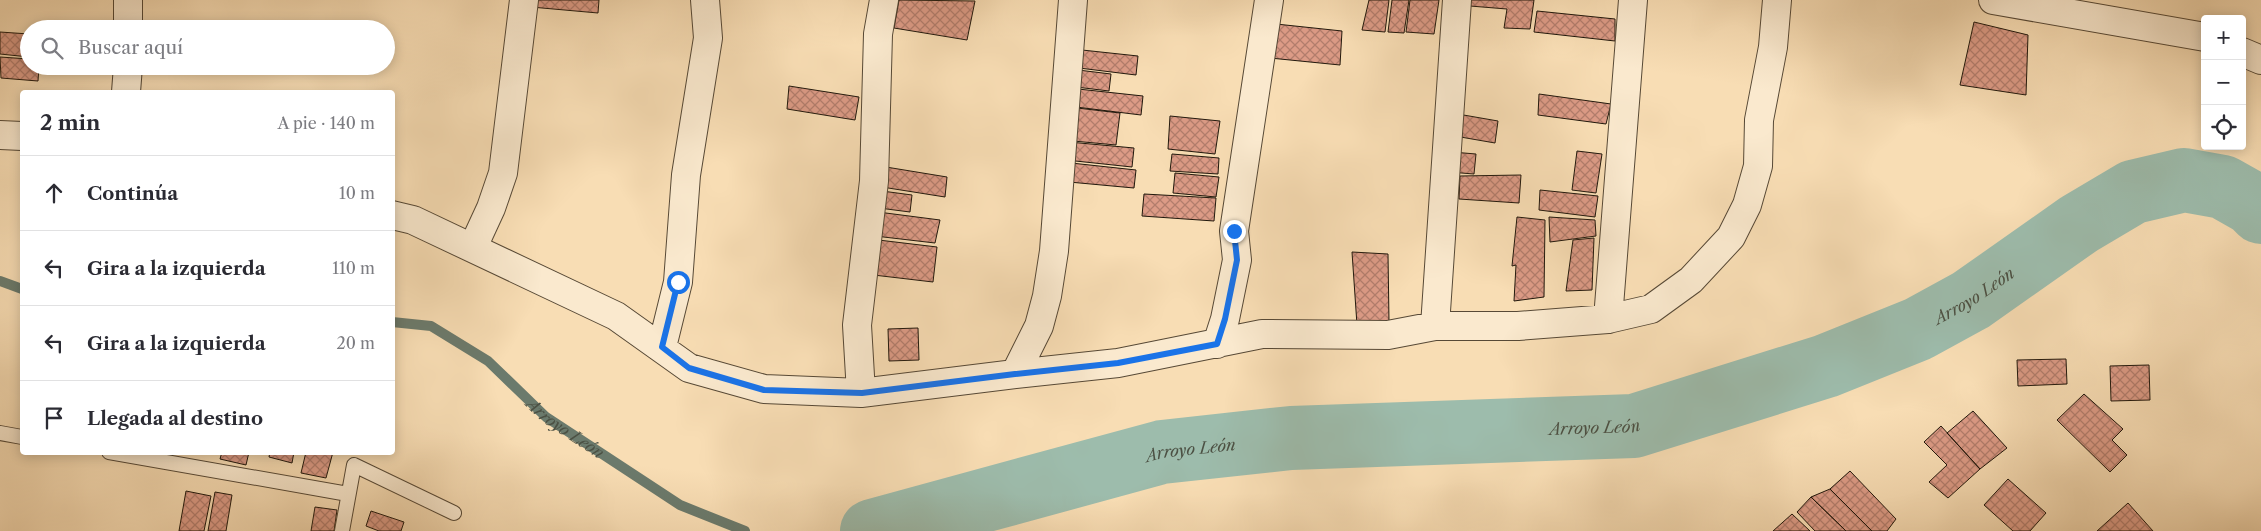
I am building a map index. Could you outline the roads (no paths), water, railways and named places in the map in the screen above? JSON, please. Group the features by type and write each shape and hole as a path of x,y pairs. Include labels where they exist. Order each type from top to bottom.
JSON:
{"street":[{"path":"128,0 128,20"},
{"path":"473,247 492,208 503,173 524,0"},
{"path":"662,347 678,282 686,175 708,38 705,0"},
{"path":"862,393 857,325 874,181 878,34 884,0"},
{"path":"1015,374 1040,326 1054,251 1073,0"},
{"path":"1217,344 1231,294 1237,260 1234,231 1269,0"},
{"path":"1435,326 1457,0"},
{"path":"1608,319 1634,0"},
{"path":"395,215 413,220 473,247 616,316 689,368 764,390 862,393 1118,363 1262,334 1388,335 1435,326 1518,326 1608,319 1651,309 1692,280 1731,237 1747,205 1758,166 1759,120 1773,47 1777,0"},
{"path":"1993,0 2201,36"},
{"path":"2246,54 2261,60"},
{"path":"127,90 128,75"},
{"path":"0,135 20,136"}],"lane":[{"path":"0,433 20,437"},
{"path":"126,455 348,494"},
{"path":"342,531 354,465 454,514"}],"waterway":[{"name":"Arroyo León","path":"872,531 1162,452 1291,438 1634,426 1826,366 1918,329 1971,300 2079,224 2133,192 2184,180 2223,187 2253,204 2261,212"},
{"name":"Arroyo León","path":"0,281 20,288"},
{"name":"Arroyo León","path":"395,322 431,326 488,361 546,417 680,505 745,531"}]}
